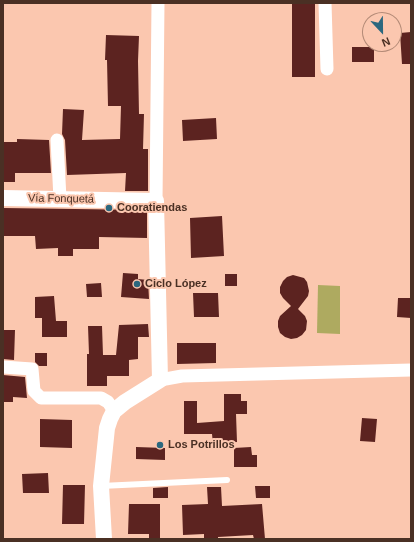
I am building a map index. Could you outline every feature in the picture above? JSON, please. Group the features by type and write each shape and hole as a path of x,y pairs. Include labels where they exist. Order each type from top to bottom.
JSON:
{"street":[{"path":"158,3 156,201 160,380"},
{"path":"325,3 327,69"},
{"path":"57,140 60,199"},
{"name":"Vía Fonquetá","path":"3,198 156,201"},
{"path":"3,367 32,369 34,390 41,398 101,398 108,402 114,411"},
{"path":"104,539 101,486 107,428 110,419 114,411 125,402 160,380 182,376 411,370"}],"lane":[{"path":"101,486 227,480"}],"shaded area":[{"path":"318,285 340,286 340,334 317,333"}],"building":[{"path":"292,3 315,3 315,77 292,77"},
{"path":"411,32 411,64 402,64 402,33"},
{"path":"106,35 139,36 139,114 144,114 143,149 148,149 148,191 125,191 126,173 67,175 65,140 62,134 63,109 84,110 82,140 120,139 121,106 108,106 107,60 105,60"},
{"path":"352,47 362,47 362,52 374,52 374,62 352,62"},
{"path":"216,118 217,139 183,141 182,120"},
{"path":"17,139 49,140 51,173 15,173 15,182 3,182 3,142 17,142"},
{"path":"3,208 147,210 147,238 99,237 99,249 73,249 73,256 58,256 58,248 36,249 35,236 3,236"},
{"path":"222,216 224,256 191,258 190,218"},
{"name":"Ciclo López","path":"123,273 138,274 138,279 148,280 149,299 121,297"},
{"path":"225,274 237,274 237,286 225,286"},
{"path":"293,275 304,278 307,282 309,291 308,296 298,309 305,316 307,321 306,330 297,338 291,339 280,333 278,321 280,316 291,306 280,293 280,287 287,277"},
{"path":"101,283 102,297 87,297 86,284"},
{"path":"193,293 218,293 219,317 194,317"},
{"path":"54,296 56,321 67,321 67,337 42,337 42,318 35,318 35,297"},
{"path":"398,298 411,298 411,318 397,317"},
{"path":"148,324 149,337 138,337 138,359 129,360 129,376 107,376 107,386 87,386 87,354 89,354 88,326 102,326 103,355 116,355 119,325"},
{"path":"3,330 15,330 14,360 3,359"},
{"path":"177,343 216,343 216,363 177,364"},
{"path":"35,353 47,353 47,366 39,366 35,362"},
{"path":"3,375 25,377 27,398 13,397 13,402 3,402"},
{"path":"224,394 241,394 241,401 247,401 247,414 236,414 237,442 213,444 212,434 184,434 184,401 197,401 197,423 224,421"},
{"path":"362,418 377,419 375,442 360,441"},
{"path":"40,419 72,420 72,448 40,447"},
{"path":"136,447 165,448 165,460 136,459"},
{"path":"251,447 252,455 257,455 257,467 234,467 234,448"},
{"path":"48,473 49,493 23,493 22,474"},
{"path":"63,485 85,485 84,524 62,524"},
{"path":"255,486 270,486 270,498 256,498"},
{"path":"168,487 168,498 153,498 153,488"},
{"path":"207,487 221,487 222,506 262,504 265,539 254,539 253,535 204,539 204,534 183,535 182,505 208,504"},
{"path":"129,504 160,504 160,539 149,539 149,534 128,534"}],"place":[{"name":"Cooratiendas","path":"109,208"},
{"name":"Ciclo López","path":"137,284"},
{"name":"Los Potrillos","path":"160,445"}]}
